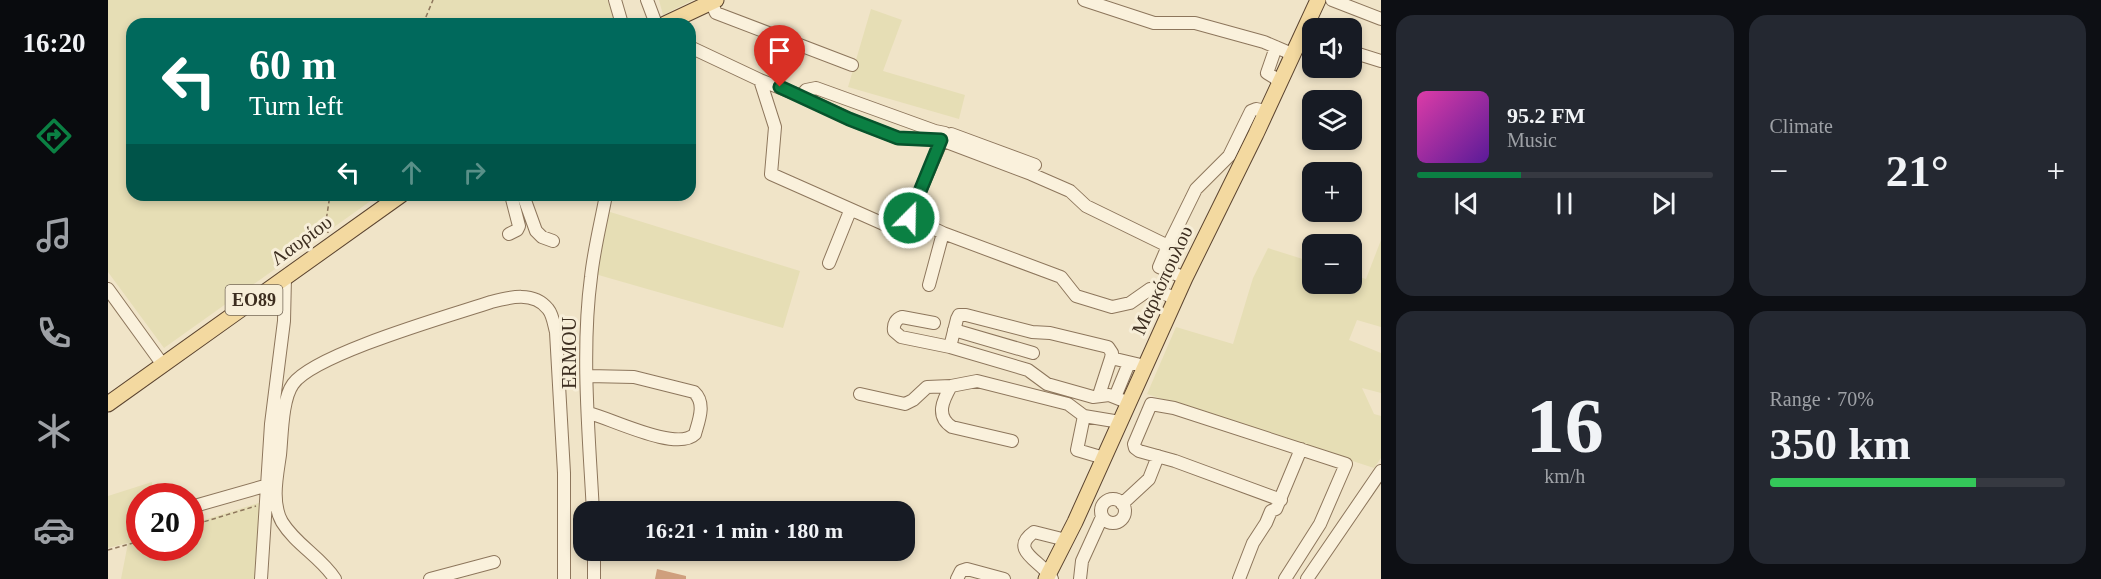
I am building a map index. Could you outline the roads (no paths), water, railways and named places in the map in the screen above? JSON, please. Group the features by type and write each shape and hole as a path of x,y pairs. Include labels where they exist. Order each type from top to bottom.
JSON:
{"main road":[{"name":"Μαρκόπουλου","path":"1313,18 1318,0"},
{"path":"678,18 713,1"},
{"name":"Μαρκόπουλου","path":"1049,577 1120,422 1122,400 1145,366 1240,149 1266,111 1292,54 1302,43"},
{"name":"Λαυρίου","path":"108,404 392,201"}],"street":[{"path":"615,0 620,18"},
{"path":"647,0 654,18"},
{"path":"1084,0 1154,23 1195,23 1264,42 1292,54"},
{"path":"1332,0 1381,19"},
{"path":"713,1 716,13 852,65"},
{"path":"1276,47 1267,73 1280,81"},
{"path":"696,50 849,119 898,138 946,137 999,157 1070,191 1086,206 1168,246"},
{"path":"1362,55 1381,61"},
{"path":"760,80 774,127 771,174 886,225 897,224 909,218 946,137"},
{"path":"801,96 806,90 816,88 945,133 946,137"},
{"path":"909,218 1061,277 1077,296 1112,307 1130,303 1150,289 1196,189 1229,156 1240,149"},
{"path":"999,157 1035,165"},
{"path":"510,234 519,226 513,201"},
{"path":"525,201 539,235 553,241"},
{"name":"ERMOU","path":"593,501 588,308 591,276 605,201"},
{"path":"829,263 850,211"},
{"path":"929,285 943,233"},
{"path":"1159,267 1185,278"},
{"path":"261,579 271,424 284,321 285,277"},
{"path":"1150,289 1176,298"},
{"path":"110,294 164,365"},
{"path":"335,579 328,568 290,532 281,521 278,510 276,488 287,397 294,383 311,369 375,340 490,302 524,296 540,302 550,310 556,332 564,473 564,579"},
{"path":"950,347 959,315 1108,347 1112,353 1099,395"},
{"path":"934,323 902,317 894,325 894,331 901,337 950,347 1028,370 1047,384 1093,397 1110,394 1122,400 1129,363"},
{"path":"954,330 1033,353"},
{"path":"1028,370 1040,332"},
{"path":"1111,358 1145,366"},
{"path":"588,376 634,377 694,392 698,395 702,407 695,434 685,440 651,434 589,413"},
{"path":"860,394 905,404 927,387 951,386 977,381 1068,404 1084,416 1120,422"},
{"path":"951,386 943,400 944,422 952,427 1012,441"},
{"path":"1281,500 1139,451 1134,444 1151,404 1154,403 1344,462 1347,466 1320,524 1285,579"},
{"path":"1084,416 1077,450 1104,458"},
{"path":"1239,579 1258,534 1266,524 1271,511 1276,509 1281,500 1301,449"},
{"path":"1122,504 1149,478 1158,456"},
{"path":"1307,579 1381,471"},
{"path":"204,503 268,485"},
{"path":"1080,579 1082,561 1102,517 1101,509 1108,500 1116,499 1122,504 1124,515 1119,521 1108,522 1102,517"},
{"path":"1049,577 1026,555 1024,547 1027,537 1034,532 1066,540"},
{"path":"594,561 594,579"},
{"path":"430,579 494,562"},
{"path":"957,579 960,571 967,569 1004,579"}]}
